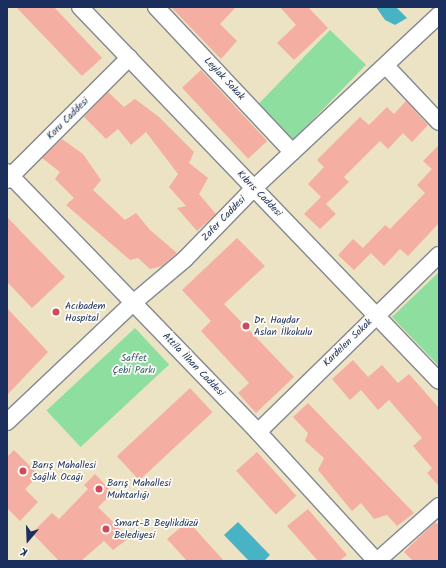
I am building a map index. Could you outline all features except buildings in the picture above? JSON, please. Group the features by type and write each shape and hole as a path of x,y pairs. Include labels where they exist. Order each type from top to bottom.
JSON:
{"street":[{"name":"Kıbrıs Caddesi","path":"80,7 439,380"},
{"name":"Leylak Sokak","path":"156,7 292,152"},
{"name":"Zafer Caddesi","path":"7,422 133,303 185,260 254,188 439,15"},
{"name":"Koru Caddesi","path":"8,176 129,58"},
{"path":"386,66 439,122"},
{"name":"Attila İlhan Caddesi","path":"8,176 258,432 376,561"},
{"name":"Kardelen Sokak","path":"258,432 439,255"},
{"path":"376,561 439,506"}],"green space":[{"path":"330,30 366,65 292,141 256,106"},
{"path":"439,272 439,366 392,317"},
{"name":"Saffet Çebi Parkı","path":"135,328 169,365 81,447 47,411"}],"water":[{"path":"376,7 396,7 407,18 395,25 385,20"},
{"path":"238,522 270,555 264,561 249,561 224,535"}],"place":[{"name":"Acıbadem Hospital","path":"56,312"},
{"name":"Dr. Haydar Aslan İlkokulu","path":"246,326"},
{"name":"Barış Mahallesi Sağlık Ocağı","path":"23,471"},
{"name":"Barış Mahallesi Muhtarlığı","path":"99,489"},
{"name":"Smart-B Beylikdüzü Belediyesi","path":"106,529"}]}
